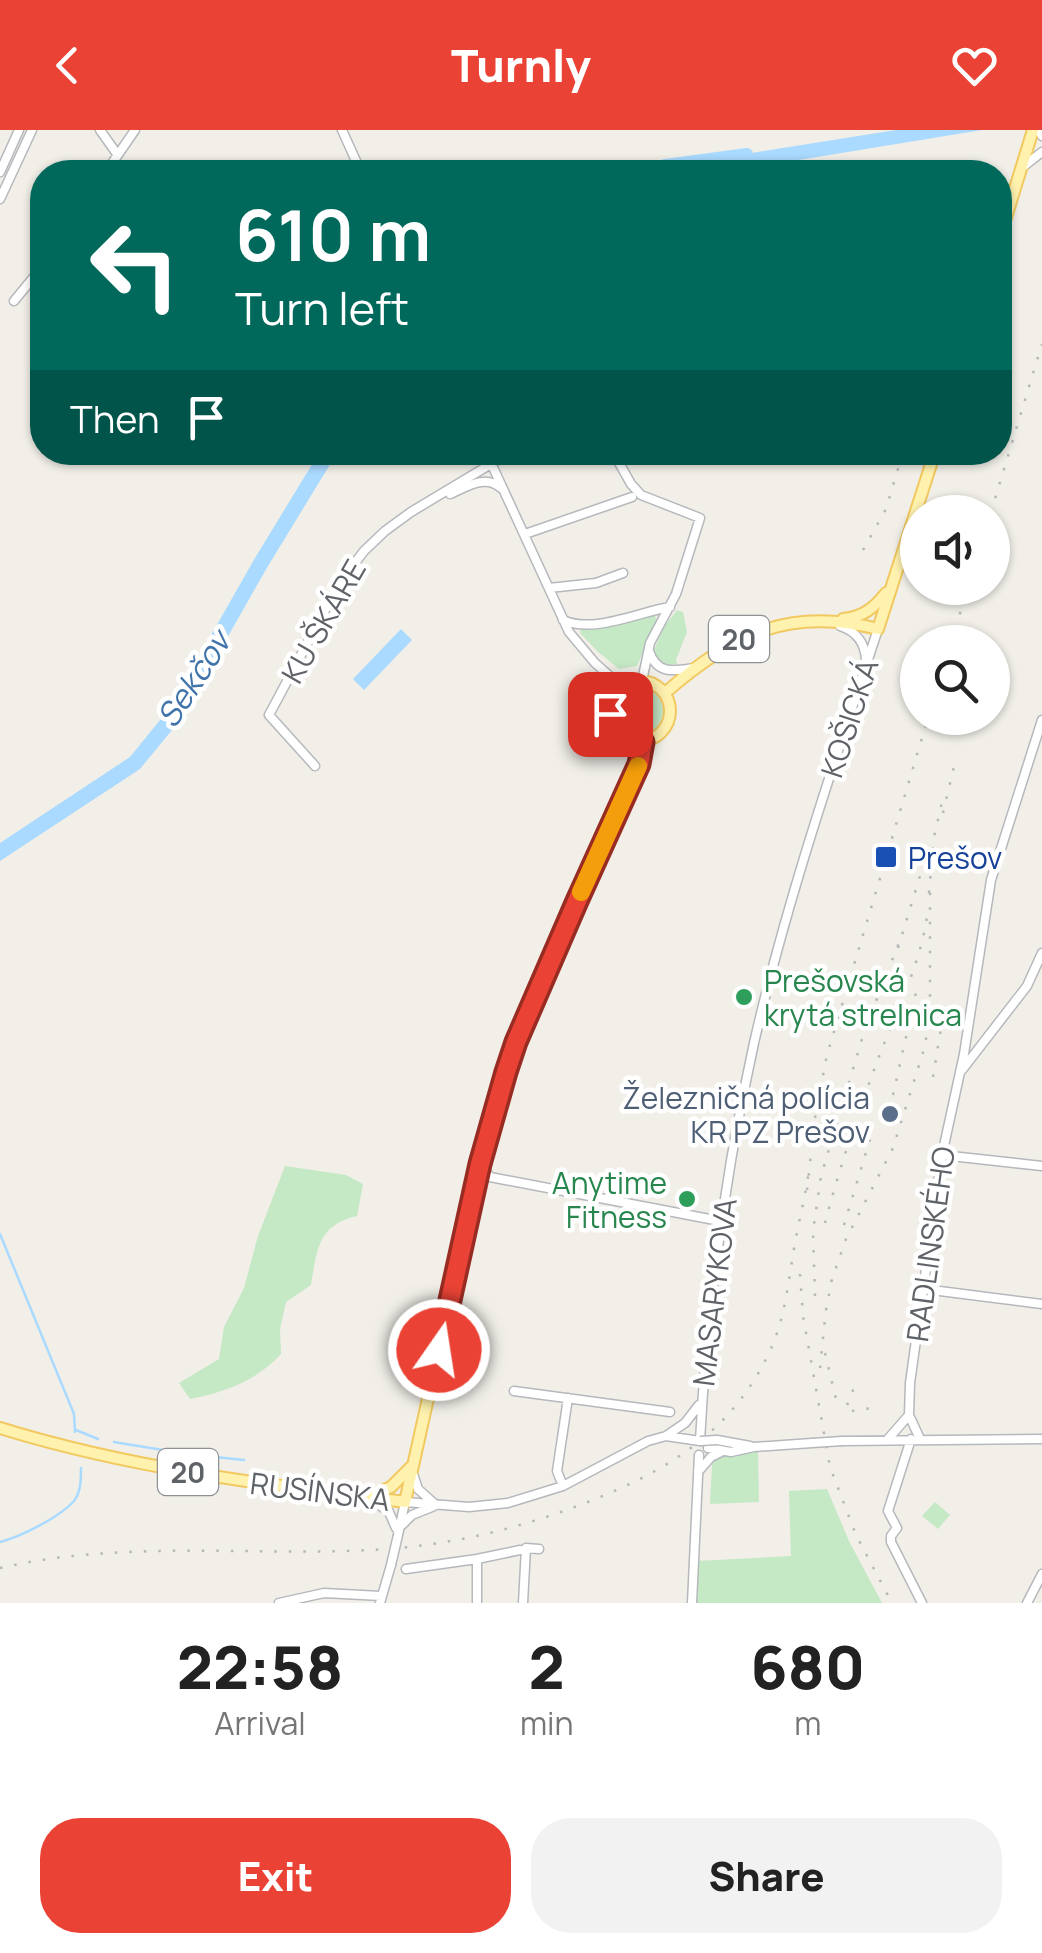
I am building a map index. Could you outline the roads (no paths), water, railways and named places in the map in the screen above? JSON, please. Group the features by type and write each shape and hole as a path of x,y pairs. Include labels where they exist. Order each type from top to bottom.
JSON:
{"main road":[{"path":"1012,196 1037,131"},
{"name":"KOŠICKÁ","path":"878,629 931,465"},
{"path":"827,621 854,618 869,611 892,586"},
{"name":"20","path":"665,693 732,642 750,634 784,624 827,621 878,629"},
{"path":"642,681 659,687 670,701 670,720 660,735 643,742 624,737 612,722 610,705 619,690 642,681"},
{"path":"405,1502 480,1164 503,1080 516,1042 639,764 643,742"},
{"name":"RUSÍNSKA","path":"0,1428 138,1464 405,1502"},
{"path":"367,1497 394,1485 412,1467"}],"street":[{"path":"0,172 19,130"},
{"path":"0,199 32,130"},
{"path":"100,130 118,154"},
{"path":"114,160 135,130"},
{"path":"342,130 355,160"},
{"path":"1020,168 1042,152"},
{"path":"14,301 30,282"},
{"path":"28,284 30,288"},
{"name":"KU ŠKÁRE","path":"315,766 270,715 340,584 364,551 385,531 490,465"},
{"path":"492,465 563,620 619,690"},
{"path":"621,465 642,495 700,518 670,607 648,649 642,681"},
{"path":"423,505 486,481 505,492"},
{"path":"524,534 632,498"},
{"path":"549,588 596,583 623,573"},
{"path":"563,620 596,624 670,607"},
{"path":"827,621 850,629 860,639 866,664"},
{"name":"KOŠICKÁ","path":"768,986 806,852 878,629"},
{"path":"648,649 652,660 664,670 699,667"},
{"name":"RADLINSKÉHO","path":"915,1439 909,1416 910,1384 942,1154 960,1074 991,880 1042,720"},
{"name":"RADLINSKÉHO","path":"960,1074 1027,986 1042,953"},
{"name":"MASARYKOVA","path":"692,1603 698,1455 704,1445 701,1400 720,1222 768,986"},
{"path":"942,1154 1042,1166"},
{"path":"480,1164 490,1177 720,1222"},
{"path":"476,1186 490,1177"},
{"path":"924,1288 1042,1304"},
{"path":"514,1390 670,1412"},
{"path":"563,1486 556,1470 568,1398"},
{"path":"279,1603 324,1593 381,1600 405,1502 494,1505 563,1486 637,1446 671,1436 701,1400"},
{"path":"888,1440 909,1416"},
{"path":"671,1436 723,1452"},
{"path":"698,1472 710,1457 754,1447 842,1441 1042,1438"},
{"path":"915,1439 888,1511 896,1528 891,1542 922,1603"},
{"path":"704,1445 717,1440 754,1447"},
{"path":"412,1467 418,1489 436,1505"},
{"path":"367,1497 385,1507 398,1531"},
{"path":"398,1531 412,1515 436,1505"},
{"path":"523,1549 523,1603"},
{"path":"406,1570 539,1549"},
{"path":"476,1603 477,1560"},
{"path":"1026,1603 1042,1574"}],"water":[{"path":"896,130 982,130 799,160 708,160"},
{"path":"312,465 330,465 181,719 140,769 0,861 0,843 130,757 169,709"},
{"path":"401,629 412,640 364,690 353,679"}],"waterway":[{"name":"Sekčov","path":"702,160 747,154"},
{"path":"0,1234 74,1414 75,1432"},
{"path":"76,1430 98,1439"},
{"path":"114,1442 244,1460"},
{"path":"0,1542 39,1526 68,1507 78,1494 81,1468"}],"railway":[{"path":"1012,443 1042,344"},
{"path":"863,550 886,509 899,465"},
{"path":"996,495 1005,465"},
{"path":"956,625 963,605"},
{"path":"807,1190 827,1055 923,735"},
{"path":"943,813 954,766"},
{"path":"929,893 942,802"},
{"path":"898,948 923,866"},
{"path":"831,1282 846,1239 893,1148 925,1046 930,1012 930,881"},
{"path":"825,1223 843,1159 915,964 928,908"},
{"path":"815,1296 813,1231 821,1176 865,1029 902,935"},
{"path":"893,1095 917,988"},
{"path":"933,1077 941,1028"},
{"path":"844,1225 871,1136"},
{"path":"0,1568 92,1554 371,1550 435,1544 530,1522 621,1488 667,1464 708,1434 756,1377 783,1312 808,1176"},
{"path":"800,1274 803,1316 830,1467 856,1535 892,1603"},
{"path":"820,1368 832,1279"},
{"path":"825,1353 837,1403"},
{"path":"847,1405 852,1384"},
{"path":"852,1411 872,1408"}],"place":[{"name":"Prešov","path":"886,857"},
{"name":"Prešovská krytá strelnica","path":"744,997"},
{"name":"Železničná polícia KR PZ Prešov","path":"890,1114"},
{"name":"Anytime Fitness","path":"687,1199"}]}
